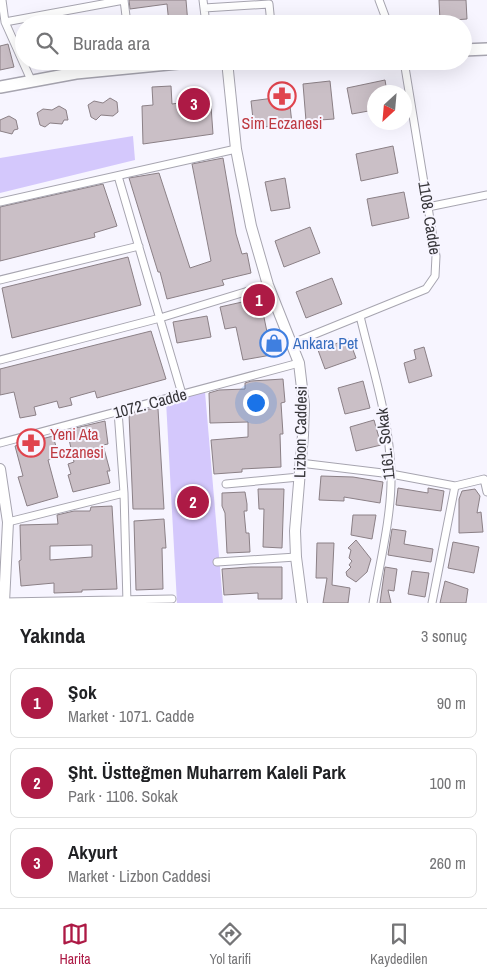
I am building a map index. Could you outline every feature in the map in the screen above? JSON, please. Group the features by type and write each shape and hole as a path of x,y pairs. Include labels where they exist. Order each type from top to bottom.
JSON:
{"main road":[{"path":"472,50 487,49"},
{"path":"0,86 94,70"},
{"name":"Lizbon Caddesi","path":"228,70 236,149 251,226 268,286 300,363 304,405 296,557 302,603"},
{"path":"0,469 8,522 4,603"}],"street":[{"path":"2,0 5,22 15,44"},
{"path":"43,15 124,0 126,15"},
{"path":"203,0 205,15"},
{"path":"379,0 385,15"},
{"path":"204,8 269,4 270,15"},
{"path":"5,22 15,20"},
{"path":"27,70 31,80"},
{"name":"1108. Cadde","path":"293,343 426,290 432,284 437,267 405,70"},
{"path":"0,202 236,149"},
{"path":"118,176 182,394"},
{"path":"428,207 487,195"},
{"path":"0,280 139,246"},
{"path":"0,360 160,318 268,286"},
{"name":"1161. Sokak","path":"360,316 386,422 391,474 389,500 373,603"},
{"name":"1072. Cadde","path":"0,443 300,363"},
{"path":"118,411 124,492 127,602"},
{"path":"300,463 391,474 455,486 484,479 487,492"},
{"path":"226,484 299,477"},
{"path":"432,603 455,486"},
{"path":"8,522 124,492"},
{"path":"217,562 296,557"},
{"path":"4,603 127,602 172,599"}],"shaded area":[{"path":"133,136 135,160 0,193 0,158"},
{"path":"205,392 223,603 177,603 166,401"}],"building":[{"path":"129,0 186,0 187,15 168,15 167,4 130,9"},
{"path":"439,0 466,0 467,15 440,15"},
{"path":"8,44 14,67 0,70 0,46"},
{"path":"385,80 386,85 367,85 367,111 352,114 347,88"},
{"path":"330,81 334,119 306,121 303,84"},
{"path":"171,86 172,104 200,100 211,106 213,134 143,144 142,106 153,105 152,87"},
{"path":"289,96 292,124 254,128 251,101"},
{"path":"110,98 117,102 118,112 113,116 101,115 96,120 91,117 88,105 94,101 103,103"},
{"path":"59,106 66,110 68,120 64,120 62,124 50,123 45,127 40,125 37,113 43,109 52,110"},
{"path":"9,116 16,120 18,129 14,130 12,134 0,131 0,120"},
{"path":"393,146 398,173 361,181 356,154"},
{"path":"223,158 236,234 242,254 247,253 251,273 222,280 224,285 167,299 129,178 159,173 190,268 211,261 192,164"},
{"path":"285,178 290,208 271,211 265,182"},
{"path":"103,184 117,226 94,233 95,237 0,261 0,207"},
{"path":"404,192 409,218 372,226 367,199"},
{"path":"310,227 320,253 284,267 275,241"},
{"path":"128,257 141,305 12,338 2,288"},
{"path":"332,278 342,304 306,318 296,292"},
{"path":"260,298 267,332 273,330 277,354 243,360 236,327 225,329 220,307"},
{"path":"207,316 211,337 177,343 173,322"},
{"path":"151,331 166,379 97,398 95,391 70,398 72,405 59,408 57,401 34,407 36,415 20,418 14,392 0,395 0,369"},
{"path":"349,339 356,358 325,369 318,350"},
{"path":"424,347 432,376 409,383 404,363 416,359 414,350"},
{"path":"283,379 285,402 281,403 283,434 280,434 281,467 242,469 242,472 214,474 211,440 248,437 248,422 210,423 209,393 219,390 245,389 245,383 251,381"},
{"path":"363,381 370,408 345,414 338,388"},
{"path":"148,409 158,409 164,509 133,509 129,414"},
{"path":"374,420 381,445 356,451 350,427"},
{"path":"105,421 108,444 103,445 110,471 107,471 110,483 73,492 68,475 71,474 68,464 74,462 67,430"},
{"path":"53,436 59,457 48,460 58,497 27,506 18,477 23,476 15,446"},
{"path":"321,476 353,477 383,482 380,503 344,497 344,501 319,500"},
{"path":"398,488 428,493 428,488 444,491 441,511 396,505"},
{"path":"258,489 284,489 282,548 263,547 264,509 259,509"},
{"path":"475,489 480,496 477,513 481,512 483,532 459,533 459,499 462,491"},
{"path":"245,492 247,511 244,511 246,533 249,533 250,552 227,553 222,493"},
{"path":"112,506 117,589 54,593 54,583 21,586 19,561 21,560 20,525 58,524 57,515 74,511 90,511 91,507","holes":["92,545 92,557 50,560 50,546"]},
{"path":"353,515 376,515 372,539 351,535"},
{"path":"164,519 166,548 162,548 163,589 136,590 134,521"},
{"path":"392,529 406,531 404,544 433,549 431,562 388,555"},
{"path":"356,540 371,559 367,572 356,582 347,576 346,572 351,567 349,565 352,561 349,558 351,550 348,548"},
{"path":"453,542 479,547 474,573 448,568"},
{"path":"317,543 334,543 332,585 350,588 348,603 323,603 327,578 316,578"},
{"path":"282,567 282,599 258,599 258,593 224,595 222,569"},
{"path":"385,567 397,569 394,591 388,590 391,603 380,603"},
{"path":"412,571 429,573 425,597 408,594"},
{"path":"445,581 468,589 466,603 440,603"}],"place":[{"name":"Sim Eczanesi","path":"282,96"},
{"name":"Akyurt","path":"194,104"},
{"name":"Şok","path":"259,300"},
{"name":"Ankara Pet","path":"274,343"},
{"name":"Yeni Ata Eczanesi","path":"31,443"},
{"name":"Şht. Üstteğmen Muharrem Kaleli Park","path":"193,502"}]}
